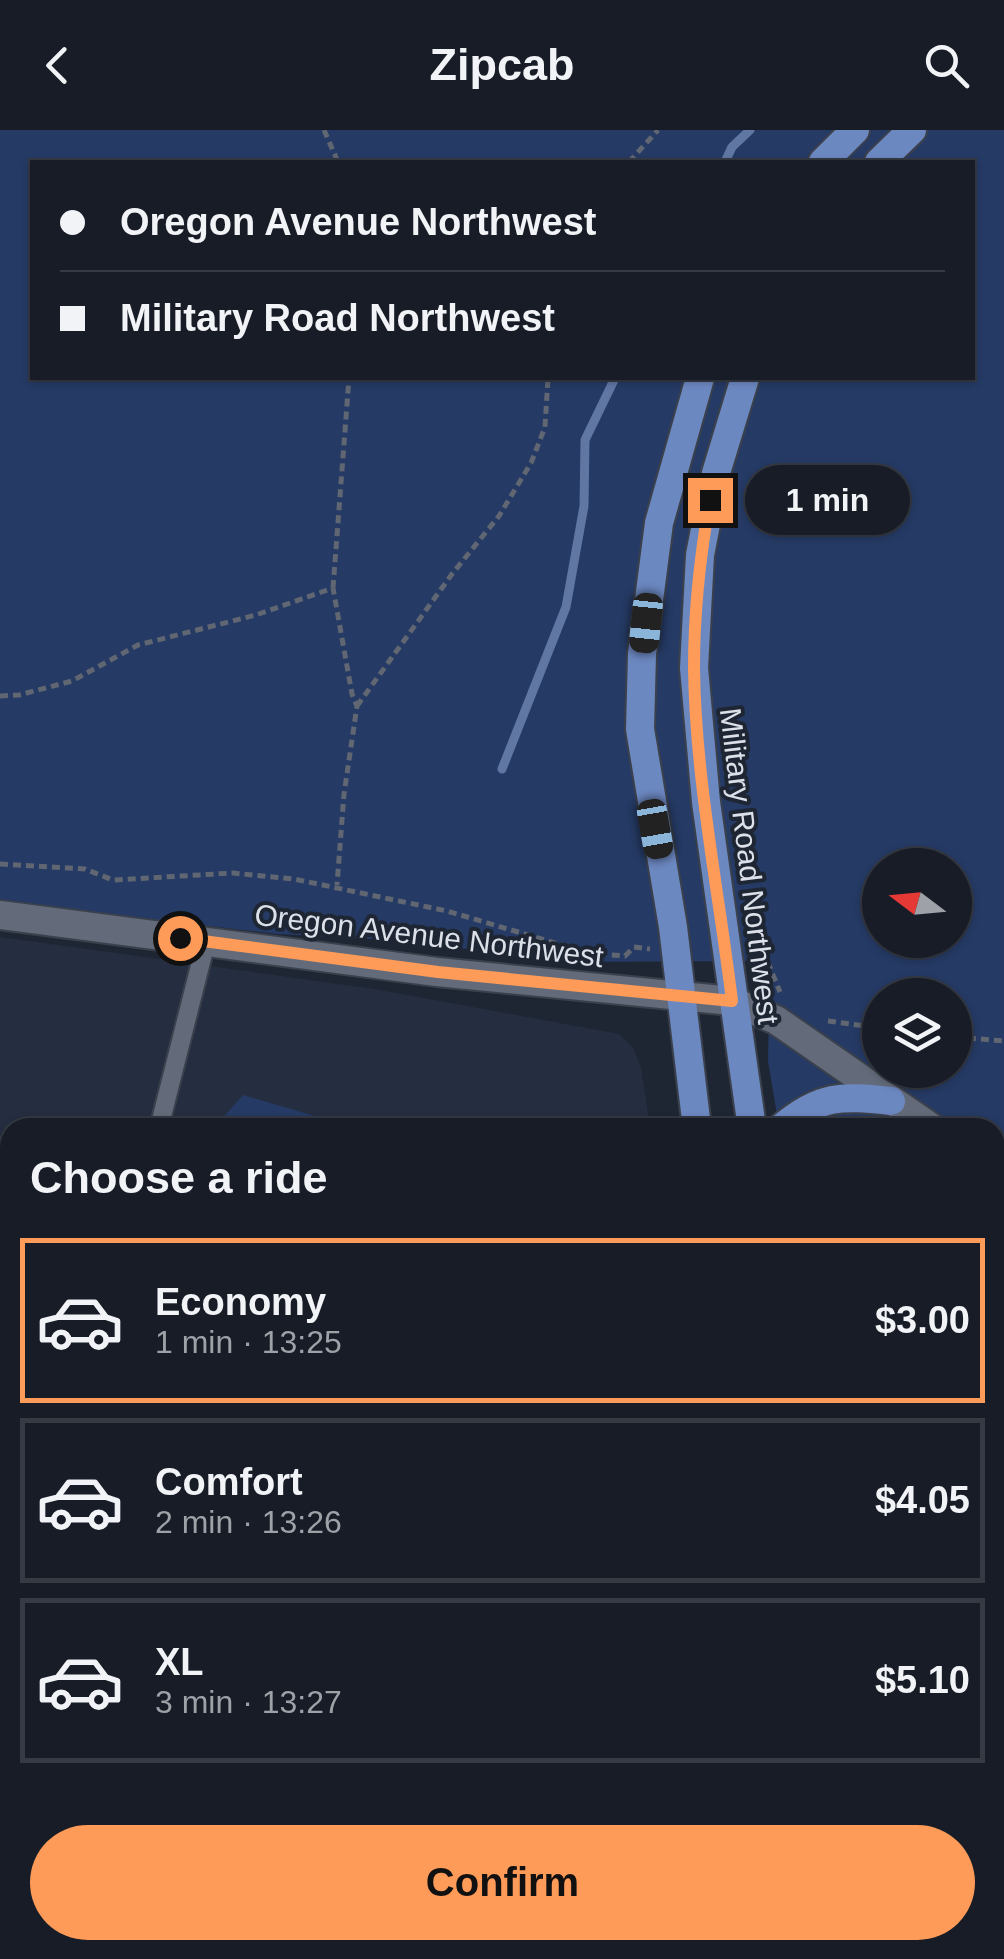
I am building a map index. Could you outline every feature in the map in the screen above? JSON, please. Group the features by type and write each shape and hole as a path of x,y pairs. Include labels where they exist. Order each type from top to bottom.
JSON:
{"main road":[{"path":"825,160 855,130"},
{"path":"881,160 912,130"},
{"path":"696,1118 673,927 640,728 642,654 658,524 699,380"},
{"name":"Military Road Northwest","path":"744,380 716,473 700,555 694,668 698,730 750,1118"},
{"path":"794,1118 827,1098 891,1101"}],"street":[{"name":"Oregon Avenue Northwest","path":"0,915 438,972 732,1001 776,1020 917,1118"}],"lane":[{"path":"161,1118 206,942"}],"path":[{"path":"324,130 337,160"},
{"path":"631,160 658,130"},
{"path":"337,886 344,794 357,706 344,660 332,588 349,380"},
{"path":"357,706 499,516 531,463 546,427 548,380"},
{"path":"0,696 18,696 72,681 138,645 256,616 332,588"},
{"path":"0,864 85,869 113,880 233,873 337,886 447,911 588,952 624,956 634,947 642,949"},
{"path":"755,947 762,948 776,987"},
{"path":"972,1038 1004,1040"}],"shaded area":[{"path":"0,130 1004,130 1004,1118 778,1118 768,1061 770,961 563,962 408,941 277,934 0,902"},
{"path":"0,937 374,989 619,1034 633,1048 641,1067 649,1118 0,1118"},
{"path":"243,1095 322,1118 223,1118"}],"waterway":[{"path":"726,160 732,147 750,130"},
{"path":"502,769 566,607 584,506 585,440 614,380"}],"route":[{"path":"180,938 438,972 732,1001 698,730 694,668 700,555 710,500"}]}
